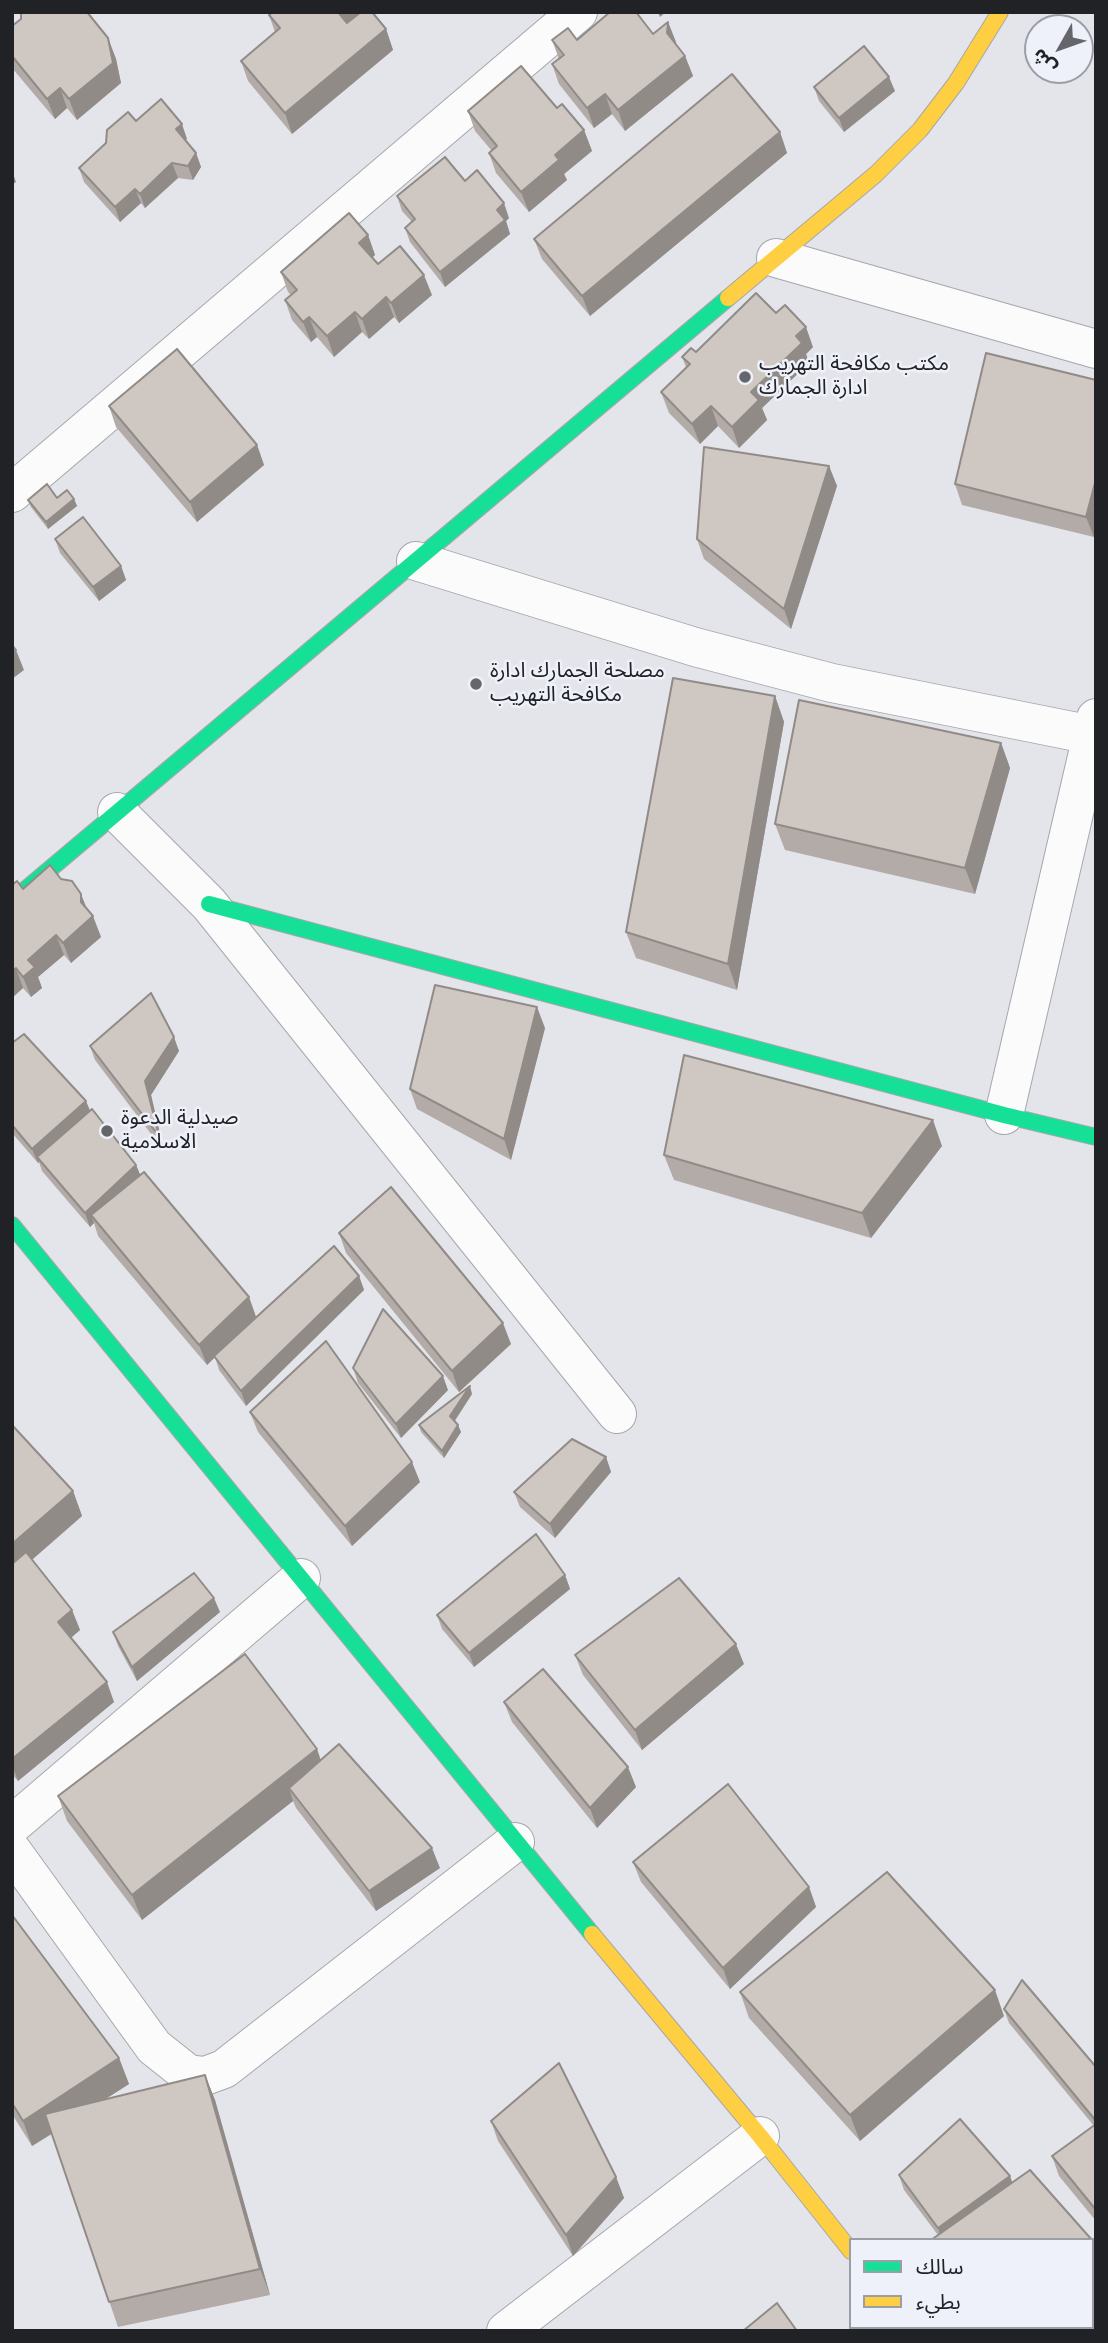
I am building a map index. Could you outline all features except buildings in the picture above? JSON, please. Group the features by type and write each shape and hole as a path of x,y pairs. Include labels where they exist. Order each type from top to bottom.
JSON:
{"street":[{"path":"12,493 578,12"},
{"path":"12,901 876,174 920,130 956,83 1000,12"},
{"path":"776,258 1096,349"},
{"path":"416,561 695,647 832,684 1094,727 1004,1115"},
{"path":"117,812 209,904 617,1414"},
{"path":"209,904 1096,1137"},
{"path":"12,1225 515,1842 760,2136 849,2248"},
{"path":"12,1825 301,1578"},
{"path":"12,1851 154,2047 188,2074 205,2076 224,2069 515,1842"},
{"path":"506,2331 760,2136"}],"traffic: fast":[{"path":"12,901 728,298"},
{"path":"209,904 1096,1137"},
{"path":"12,1225 592,1934"}],"traffic: slow":[{"path":"728,298 876,174 920,130 956,83 1000,12"},
{"path":"592,1934 760,2136 849,2248"}],"place":[{"name":"مكتب مكافحة التهريب ادارة الجمارك","path":"745,377"},
{"name":"مصلحة الجمارك ادارة مكافحة التهريب","path":"476,684"},
{"name":"صيدلية الدعوة الاسلامية","path":"107,1131"}]}
